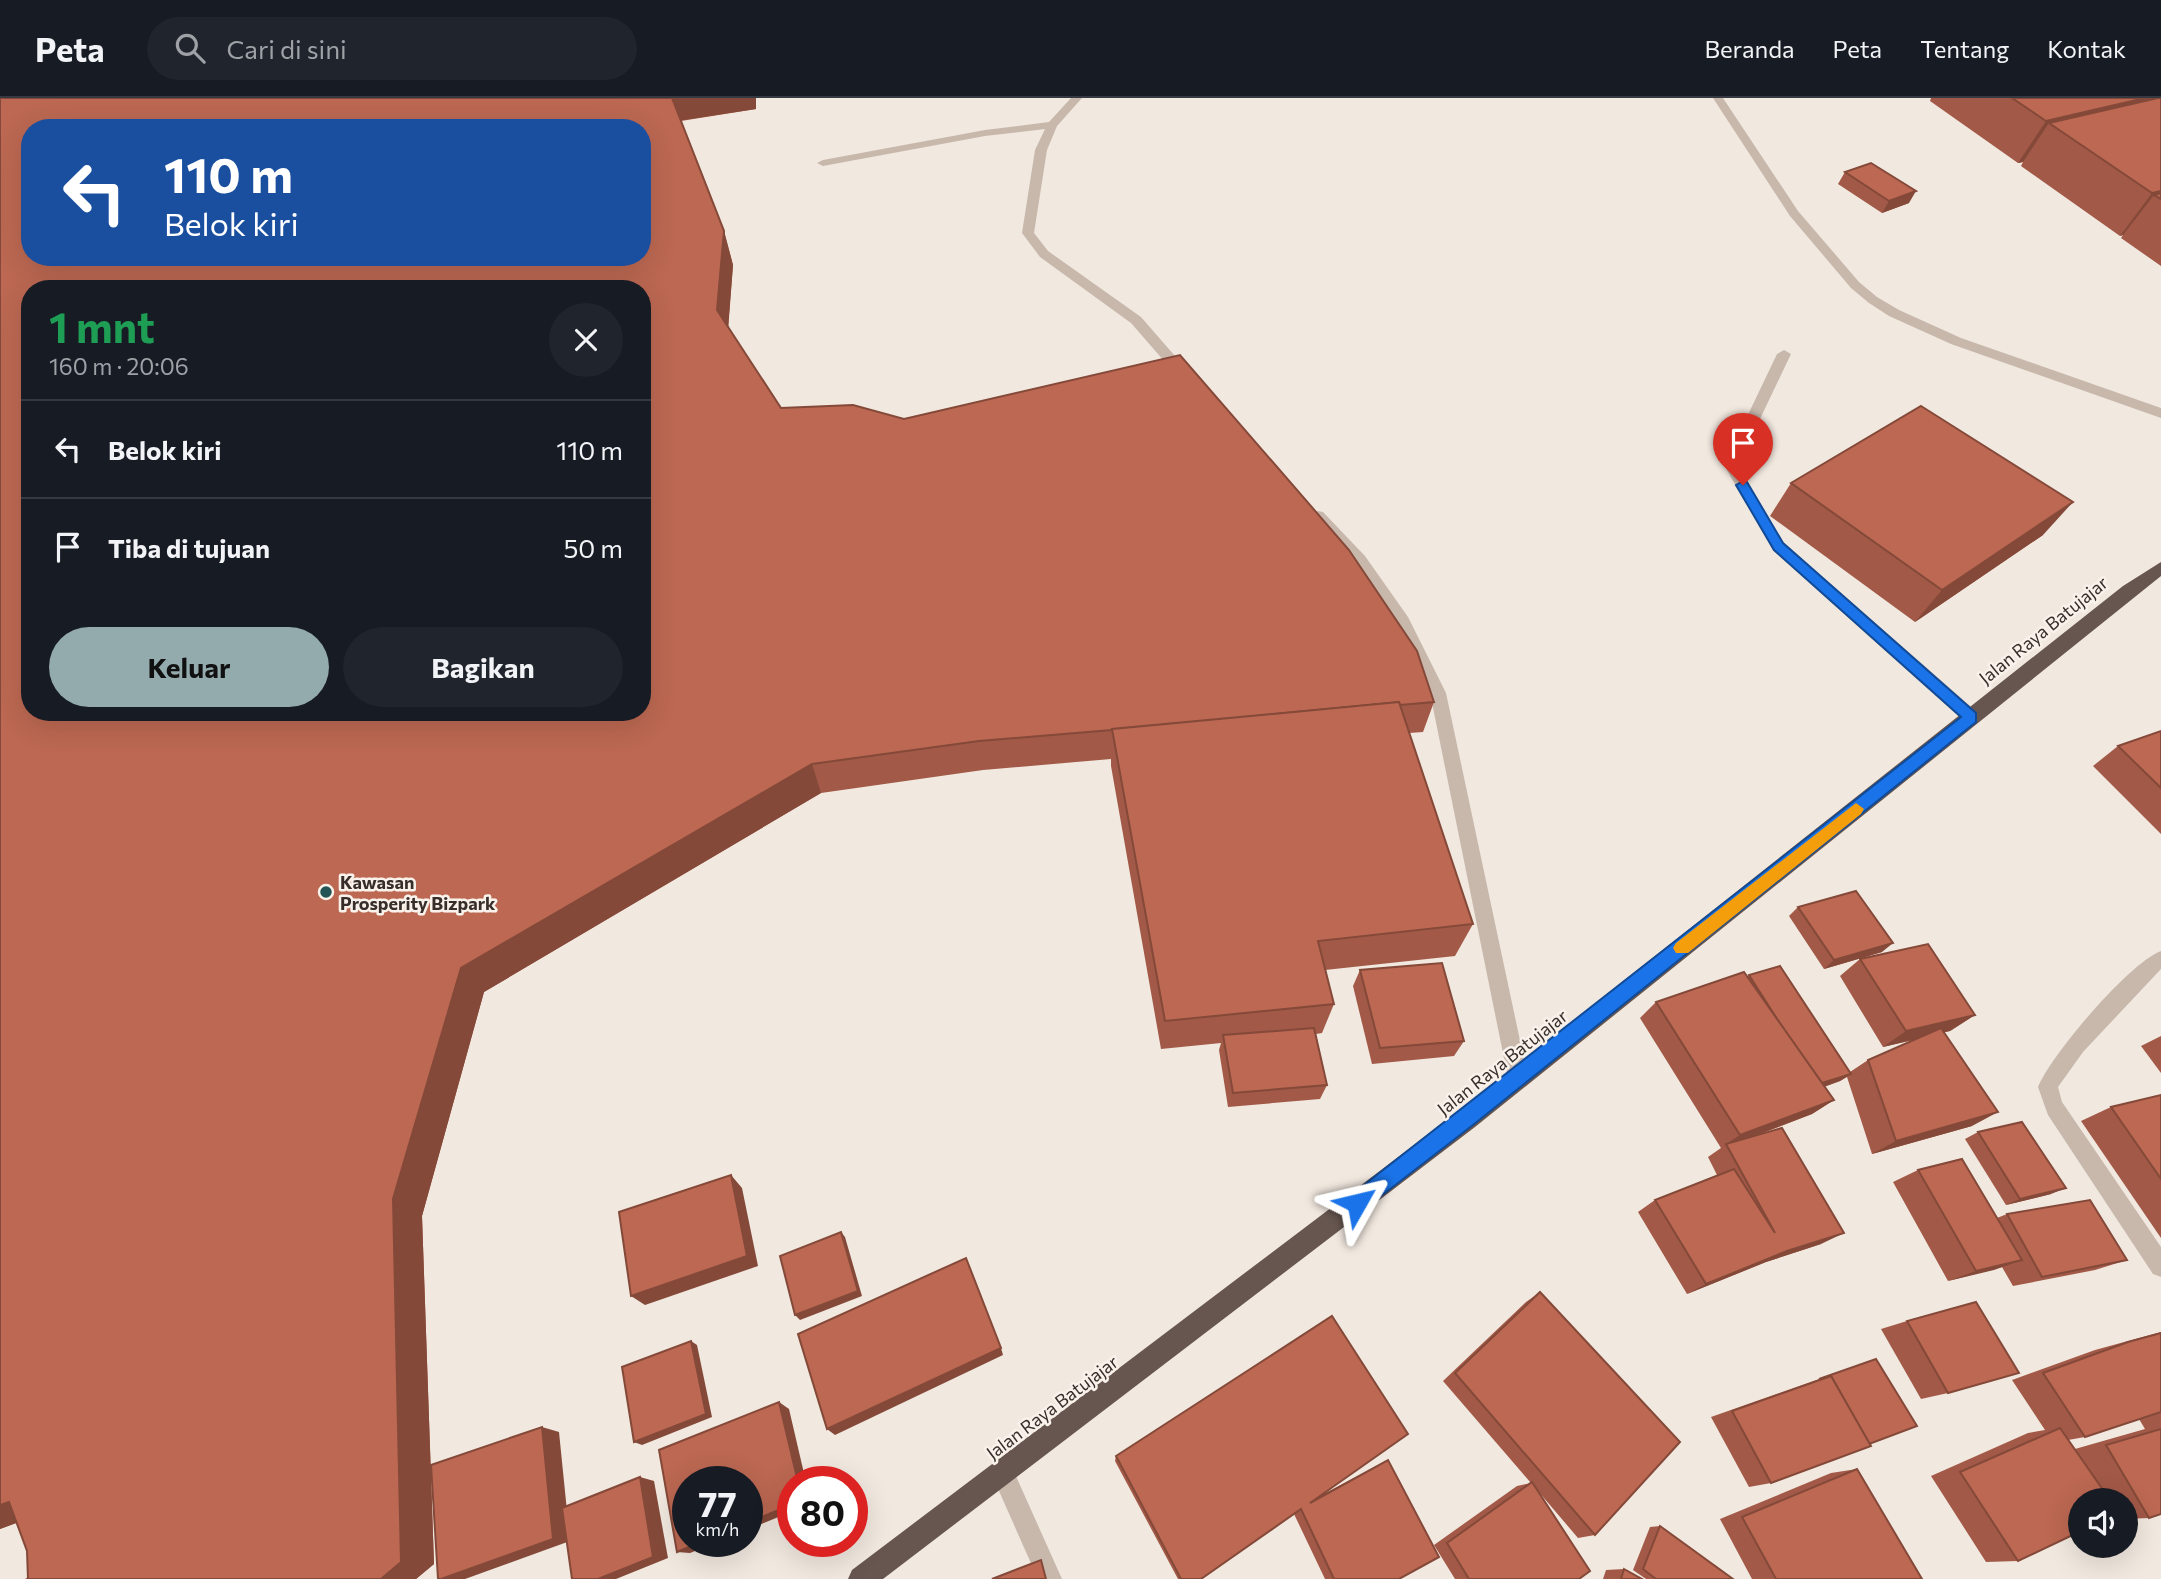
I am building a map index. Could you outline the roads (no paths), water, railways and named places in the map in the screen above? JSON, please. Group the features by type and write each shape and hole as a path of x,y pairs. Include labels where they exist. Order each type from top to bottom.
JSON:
{"highway":[{"name":"Jalan Raya Batujajar","path":"861,1579 1518,1078 2129,590 2161,568"}],"street":[{"path":"1077,98 1052,125 1041,150 1028,233 1032,242 1044,254 1136,320 1191,384"},
{"path":"1718,98 1794,213 1855,285 1872,300 1956,341 2161,412"},
{"path":"822,163 985,133 1052,125"},
{"path":"1784,354 1731,465 1778,547 1971,718"},
{"path":"1303,501 1360,560 1375,581 1403,621 1438,693 1518,1078"},
{"path":"2161,959 2151,965 2068,1055 2050,1079 2048,1088 2055,1108 2161,1266"},
{"path":"1003,1473 1051,1579"}],"place":[{"name":"Kawasan Prosperity Bizpark","path":"326,892"}]}
